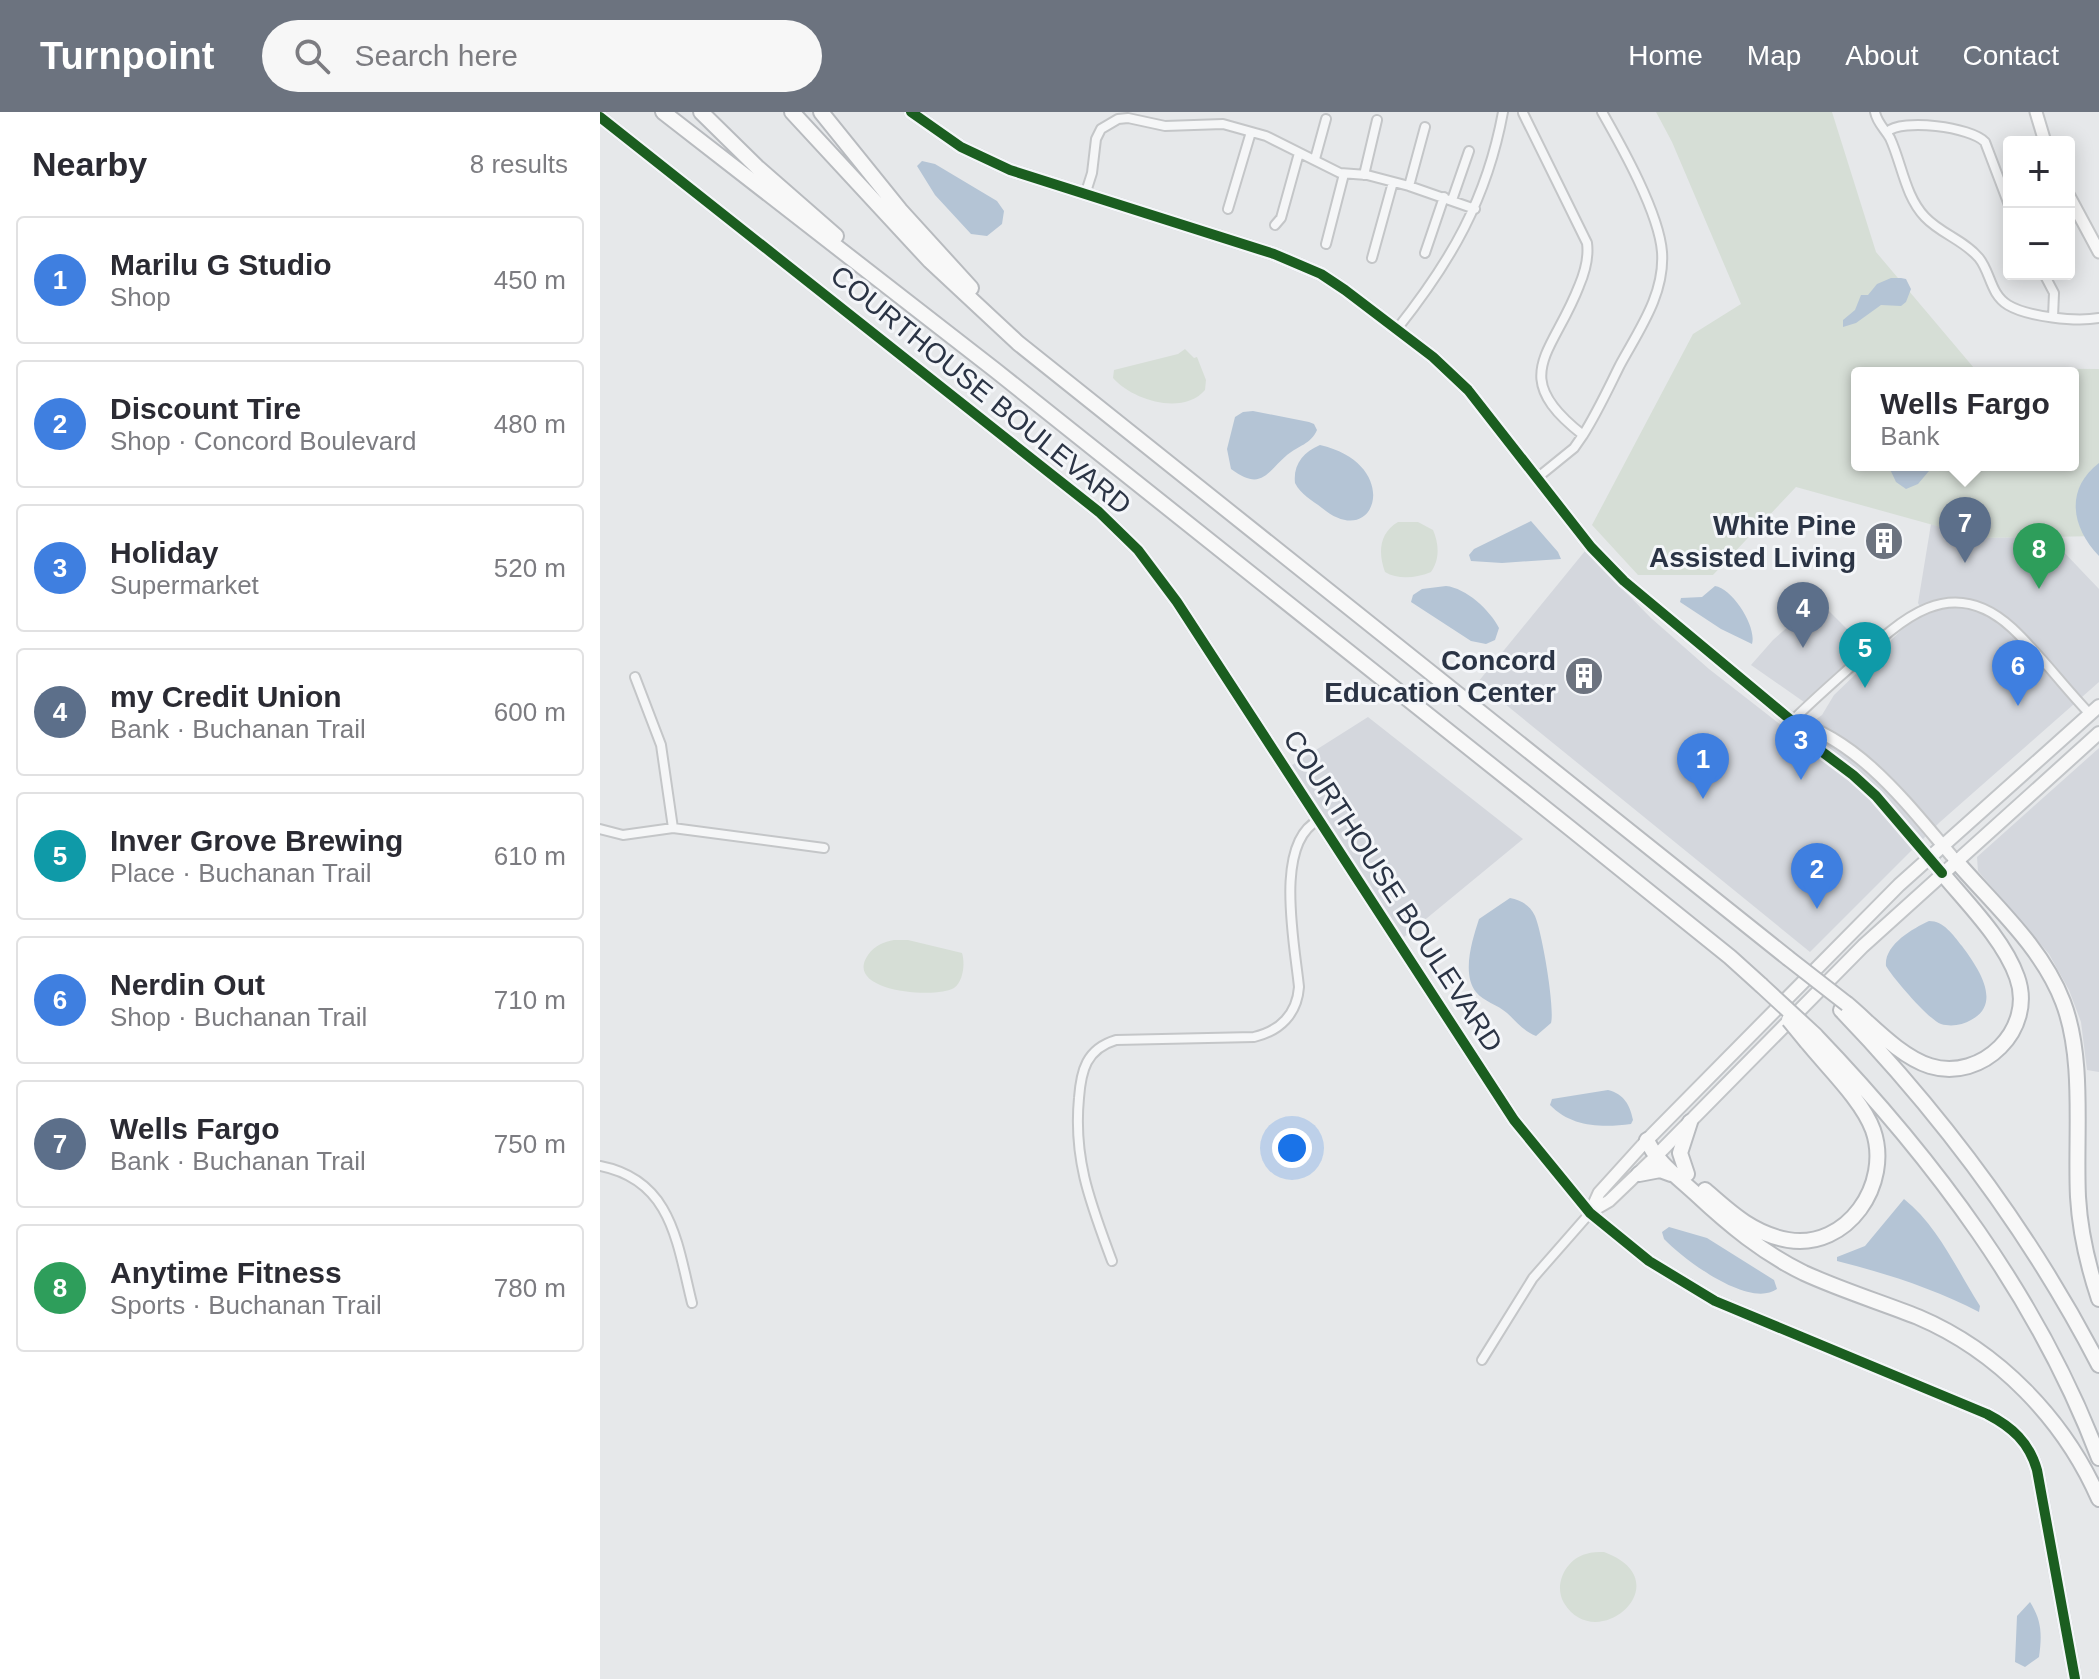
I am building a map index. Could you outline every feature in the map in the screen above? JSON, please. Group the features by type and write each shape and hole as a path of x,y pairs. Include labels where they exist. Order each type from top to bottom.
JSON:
{"highway":[{"path":"663,112 942,328 1583,838 1761,985 1920,1151 1976,1229 2043,1336 2099,1458"},
{"path":"701,112 769,177 942,328"},
{"path":"792,112 930,261 990,319 1788,958 1844,1007 1910,1056 1940,1068 1963,1068 1993,1054 2009,1037 2021,1002 2017,976 2000,946 1942,873"},
{"path":"821,112 940,255 1069,383"},
{"path":"1956,861 2029,944 2055,985 2067,1014 2074,1062 2080,1223 2099,1299"},
{"path":"1844,1007 1946,1127 1980,1173 2065,1302 2099,1365"},
{"path":"1639,1174 1660,1170 1683,1176 1745,1223 1791,1241 1810,1240 1829,1233 1859,1211 1874,1186 1878,1164 1872,1129 1811,1038"},
{"path":"1683,1176 1680,1153 1690,1122"},
{"path":"1647,1140 1744,1236 1772,1255 1805,1273 1920,1318 1951,1334 2001,1368 2058,1428 2099,1499"}],"main road":[{"path":"1647,1140 1929,857 2094,710"},
{"path":"1659,1153 1863,946 2099,733"}],"street":[{"path":"911,112 947,139 976,155 1030,177 1274,254 1307,268 1333,282 1397,329 1468,390 1591,547 1624,581 1792,721 1809,742 1869,790 1942,873"},
{"path":"1397,329 1450,257 1475,209 1491,165 1503,112 1526,113 1587,243 1588,256 1581,280 1543,361 1540,377 1547,398 1583,435"},
{"path":"1537,478 1574,448 1583,435 1650,310 1659,287 1662,266 1660,237 1602,112"},
{"path":"1875,112 1887,132 1911,195 1925,217 1965,244 1977,256 2001,300 2010,306 2053,317 2099,318"},
{"path":"2036,112 2043,136"},
{"name":"COURTHOUSE BOULEVARD","path":"600,117 1117,528 1145,558 1177,602 1514,1120 1590,1213 1649,1261 1715,1301 1987,1414 2012,1429 2029,1449 2037,1470 2075,1679"},
{"path":"1085,195 1092,173 1096,139 1101,129 1118,119 1165,126 1223,124 1281,142 1344,174 1364,175 1409,186 1475,209"},
{"path":"1315,159 1326,119"},
{"path":"1364,175 1377,120"},
{"path":"1887,132 1900,124 1961,130 1979,136 1985,142 2003,189"},
{"path":"1409,186 1425,127"},
{"path":"1228,209 1251,132"},
{"path":"1425,253 1469,151"},
{"path":"1275,225 1281,218 1299,153"},
{"path":"1326,244 1344,174"},
{"path":"1372,258 1393,182"},
{"path":"2075,207 2099,252"},
{"path":"2047,280 2054,293 2053,317"},
{"path":"1792,721 1887,633 1913,613 1940,603 1969,604 1989,611 2011,627 2094,710"},
{"path":"635,677 661,745 673,828"},
{"path":"1792,721 1822,732 1867,764 1956,861"},
{"path":"1112,1261 1087,1192 1079,1159 1077,1123 1083,1068 1098,1049 1116,1040 1254,1037 1284,1023 1296,1004 1299,987 1291,863 1300,837 1312,823 1319,820"},
{"path":"600,829 623,835 673,828 824,848"},
{"path":"1590,1213 1599,1193 1647,1140"},
{"path":"1482,1360 1533,1278 1590,1213 1609,1201 1659,1153"},
{"path":"600,1166 634,1178 662,1204 671,1222 692,1303"}],"shaded area":[{"path":"1656,112 1832,112 1876,252 1973,367 1851,367 1851,471 2079,471 2079,369 2099,369 2099,536 1980,538 1796,487 1713,575 1638,575 1592,525 1693,334 1741,304 1672,142"},
{"path":"1185,349 1194,358 1197,357 1206,380 1205,390 1196,398 1184,402 1158,402 1132,393 1113,378 1114,370 1178,354"},
{"path":"1398,522 1418,522 1433,530 1438,551 1431,572 1408,577 1385,572 1381,558 1382,544 1387,532"},
{"path":"1931,524 1980,538 2025,537 2026,547 2058,546 2099,589 2099,682 1940,822 1810,952 1478,682 1585,551 1651,618 1709,669 1794,735 1822,715 1834,695 1915,617 1924,614 1918,603"},
{"path":"1818,600 1865,647 1804,702 1751,665 1773,640"},
{"path":"1368,717 1523,839 1404,937 1289,767"},
{"path":"2099,748 2099,1072 2087,1070 2081,1022 2069,990 2049,954 1978,871 1977,857"},
{"path":"908,940 962,953 960,981 954,988 930,993 895,990 879,985 868,977 864,967 868,955 880,944"},
{"path":"1604,1552 1626,1565 1636,1580 1635,1595 1626,1609 1612,1618 1595,1622 1578,1618 1561,1596 1563,1574 1579,1557"}],"water":[{"path":"922,161 935,164 997,201 1004,211 1002,224 987,236 971,234 935,195 917,166"},
{"path":"1891,278 1906,279 1911,289 1906,302 1901,306 1881,305 1856,323 1843,327 1843,320 1855,310 1861,295 1868,295 1877,284"},
{"path":"1253,411 1309,422 1317,430 1308,442 1257,479 1241,476 1231,469 1227,449 1235,417"},
{"path":"1320,445 1346,455 1363,469 1372,485 1373,500 1367,513 1356,520 1341,519 1322,508 1295,483 1300,460"},
{"path":"2099,463 2099,556 2082,533 2076,508 2081,484"},
{"path":"1891,471 1929,471 1918,484 1906,489 1896,482"},
{"path":"1531,521 1561,559 1502,563 1471,561 1469,555 1474,549"},
{"path":"1446,586 1469,595 1490,614 1499,628 1495,640 1486,644 1471,641 1411,602 1413,595 1422,589"},
{"path":"1715,586 1729,594 1742,610 1751,628 1752,644 1721,629 1680,602 1681,598 1702,597"},
{"path":"1510,898 1525,904 1533,912 1544,953 1552,1015 1551,1023 1536,1036 1479,995 1469,975 1479,919"},
{"path":"1929,921 1939,923 1952,933 1974,963 1984,984 1985,1004 1981,1013 1964,1023 1949,1025 1935,1021 1886,966 1889,951 1894,945 1907,933"},
{"path":"1608,1090 1618,1094 1628,1105 1633,1120 1631,1124 1609,1126 1577,1122 1550,1105 1552,1099"},
{"path":"1904,1199 1937,1235 1980,1306 1979,1312 1910,1282 1837,1261 1837,1257 1865,1246"},
{"path":"1669,1227 1707,1238 1774,1280 1777,1289 1765,1293 1750,1292 1717,1279 1664,1239 1662,1232"},
{"path":"2030,1602 2039,1622 2041,1642 2039,1657 2025,1667 2015,1662 2017,1616"}],"cycle path":[{"path":"911,112 961,147 1010,170 1274,254 1321,274 1345,290 1433,357 1468,390 1591,547 1624,581 1792,721 1809,742 1876,796 1942,873"},
{"path":"600,117 1099,512 1138,550 1177,602 1514,1120 1590,1213 1649,1261 1715,1301 1987,1414 2018,1436 2037,1470 2075,1679"}],"place":[{"name":"White Pine Assisted Living","path":"1884,541"},
{"name":"Wells Fargo","path":"1965,563"},
{"name":"Anytime Fitness","path":"2039,589"},
{"name":"my Credit Union","path":"1803,648"},
{"name":"Concord Education Center","path":"1584,676"},
{"name":"Inver Grove Brewing","path":"1865,688"},
{"name":"Nerdin Out","path":"2018,706"},
{"name":"Holiday","path":"1801,780"},
{"name":"Marilu G Studio","path":"1703,799"},
{"name":"Discount Tire","path":"1817,909"}]}
